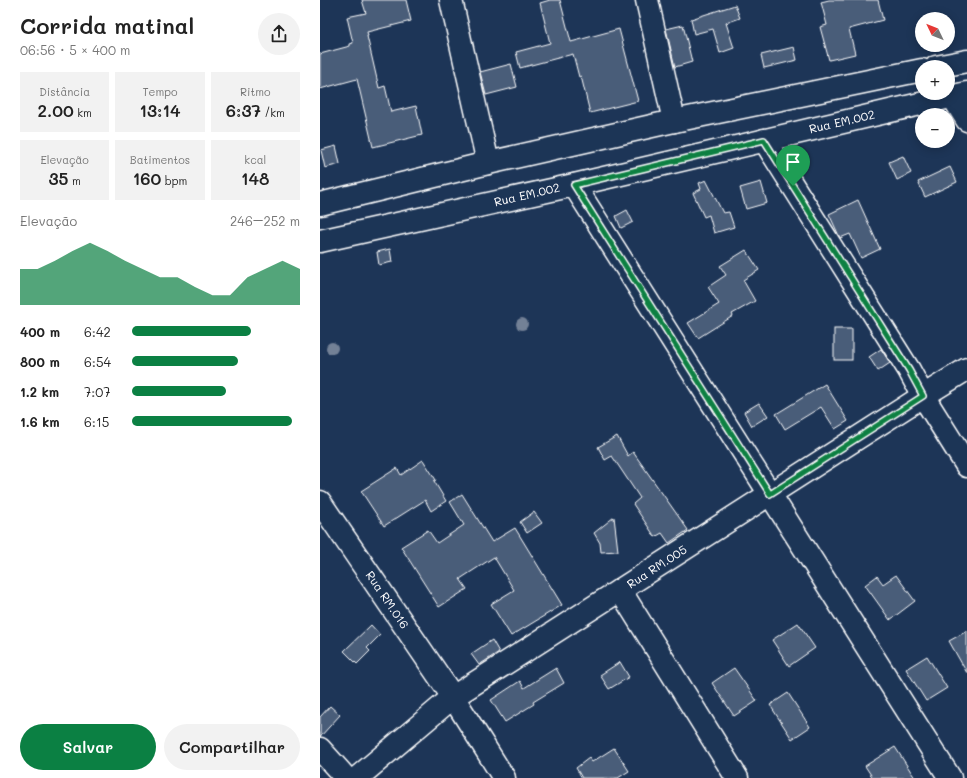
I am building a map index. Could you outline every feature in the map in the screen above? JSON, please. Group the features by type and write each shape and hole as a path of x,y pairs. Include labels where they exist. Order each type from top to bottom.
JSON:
{"street":[{"path":"451,0 488,163"},
{"path":"647,0 674,121"},
{"path":"955,63 967,61"},
{"path":"320,204 488,163 674,121 915,71"},
{"path":"960,94 967,120"},
{"name":"Rua EM.002","path":"320,241 574,185 960,94"},
{"path":"764,140 909,370 923,396 967,466"},
{"path":"574,185 950,778"},
{"name":"Rua RM.005","path":"357,778 453,697 967,369"},
{"name":"Rua RM.016","path":"320,502 453,697 504,778"},
{"path":"620,590 737,778"},
{"path":"320,749 346,778"}],"building":[{"path":"362,0 406,0 411,21 367,32 367,36 379,88 385,86 391,112 416,106 422,135 373,147 357,79 320,89 320,54 350,46 350,44 353,43 347,17 366,13"},
{"path":"550,0 560,0 571,42 619,29 638,101 590,113 581,76 579,77 573,54 520,68 516,52 550,43 540,3"},
{"path":"829,0 878,0 883,20 849,29 855,54 829,60 820,27 827,25 821,2"},
{"path":"735,5 740,18 726,23 734,48 720,53 713,29 694,34 691,19"},
{"path":"683,25 692,62 675,67 666,29"},
{"path":"794,47 797,60 764,68 761,55"},
{"path":"511,64 517,87 486,95 480,72"},
{"path":"336,146 340,164 325,168 321,150"},
{"path":"903,156 911,173 897,180 889,162"},
{"path":"950,167 957,182 925,197 918,182"},
{"path":"706,180 723,213 729,212 734,227 714,233 709,215 704,217 693,193 701,189 699,183"},
{"path":"761,182 767,203 746,209 740,188"},
{"path":"858,200 880,249 861,258 850,234 840,238 829,214"},
{"path":"627,210 633,222 621,228 616,216"},
{"path":"390,249 392,262 379,265 377,252"},
{"path":"746,250 759,270 743,280 755,301 732,314 733,316 698,338 688,323 719,304 708,287 726,275 720,266"},
{"path":"834,329 852,329 852,360 834,360"},
{"path":"881,349 890,363 878,371 869,357"},
{"path":"825,384 848,421 835,429 821,407 785,429 776,414"},
{"path":"759,403 768,416 752,426 744,412"},
{"path":"617,436 628,456 633,452 688,530 669,543 662,533 655,537 633,504 640,498 612,456 605,460 598,447"},
{"path":"423,460 436,480 434,481 446,501 431,511 425,500 384,526 361,491 397,468 401,475"},
{"path":"462,494 492,542 515,528 562,605 511,636 491,604 514,590 494,557 460,579 467,589 439,607 401,547 428,530 437,543 464,525 450,502"},
{"path":"534,512 542,523 527,533 520,522"},
{"path":"614,517 618,551 601,552 600,543 594,533"},
{"path":"896,575 915,601 890,620 865,585 877,576 883,584"},
{"path":"798,623 815,648 789,666 772,640"},
{"path":"371,625 380,635 367,648 370,651 357,664 344,651"},
{"path":"967,631 967,673 949,641"},
{"path":"492,640 499,652 479,665 471,654"},
{"path":"927,656 947,688 926,701 906,669"},
{"path":"620,662 629,677 609,689 600,675"},
{"path":"556,668 564,683 533,702 534,704 505,722 491,700 520,681 524,688"},
{"path":"734,668 757,701 734,716 712,683"},
{"path":"788,693 810,727 792,739 770,705"},
{"path":"330,706 340,715 320,737 320,717"},
{"path":"895,747 915,778 873,778 865,766"},
{"path":"614,748 629,771 618,778 582,778 576,768 589,758 592,762"}],"route":[{"path":"764,140 793,186 909,370 923,396 770,494 574,185 764,140"}]}
